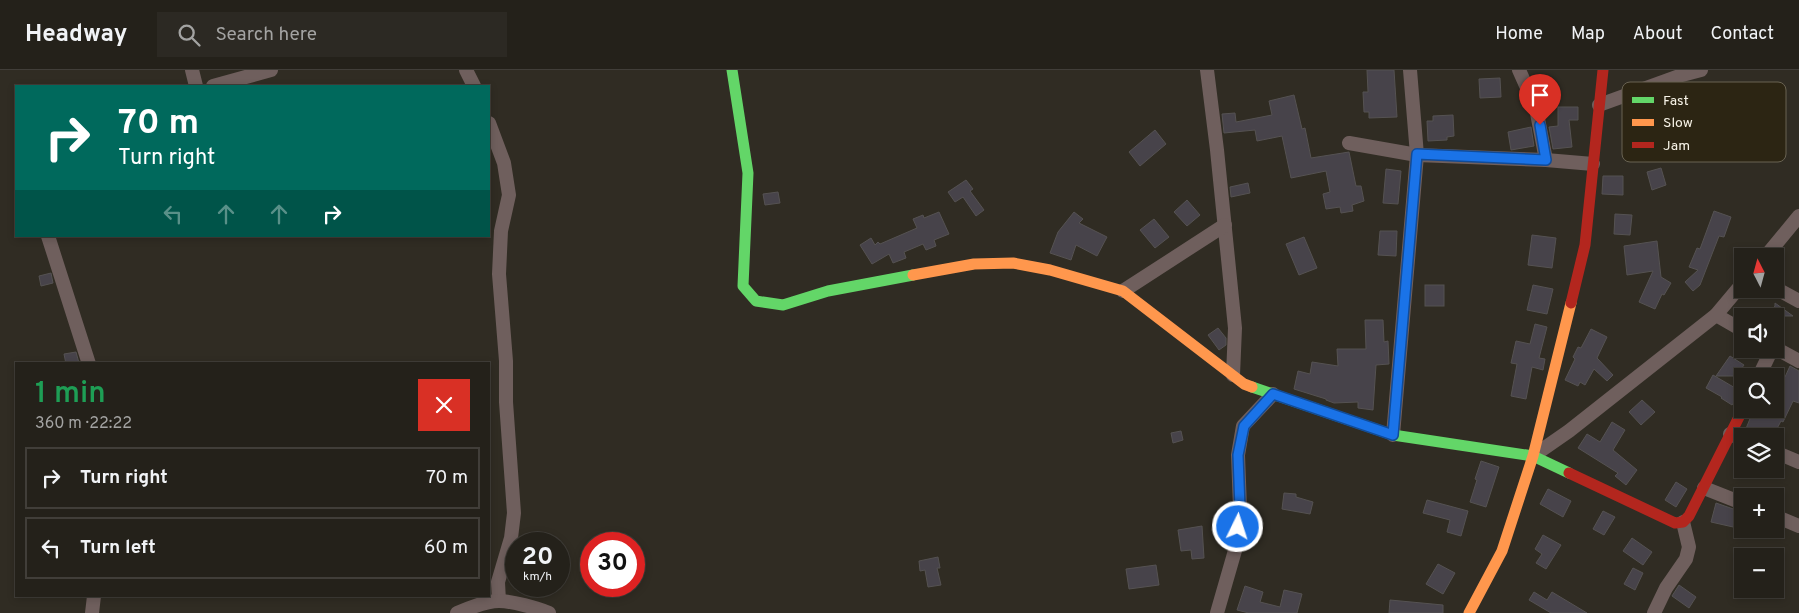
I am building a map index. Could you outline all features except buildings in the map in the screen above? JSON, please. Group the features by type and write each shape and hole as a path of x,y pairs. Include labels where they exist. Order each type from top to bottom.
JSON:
{"street":[{"path":"192,70 196,85"},
{"path":"217,85 271,70"},
{"path":"466,70 474,85"},
{"path":"732,70 748,173 743,286 756,301 784,305 828,291 974,264 1013,263 1050,270 1123,291 1244,384 1393,435 1533,456 1675,523 1683,522 1689,516 1734,439"},
{"path":"1207,70 1235,328 1233,375"},
{"path":"1393,435 1417,154 1410,70"},
{"path":"1519,70 1536,108 1546,160"},
{"path":"1469,613 1502,551 1533,456 1585,245 1603,70"},
{"path":"1663,82 1701,70"},
{"path":"1599,105 1622,97"},
{"path":"490,126 504,163 509,195 502,231 499,274 514,513 511,538 498,582 498,601"},
{"path":"1349,143 1417,154 1593,164"},
{"path":"1773,248 1799,216"},
{"path":"1123,291 1225,226"},
{"path":"48,237 88,362"},
{"path":"1784,293 1799,301"},
{"path":"1533,456 1570,431 1716,315 1734,294"},
{"path":"1716,315 1734,325"},
{"path":"1784,353 1799,361"},
{"path":"1219,612 1236,547 1240,508 1238,455 1244,426 1273,394"},
{"path":"1784,456 1799,462"},
{"path":"1704,488 1734,500"},
{"path":"1784,520 1799,526"},
{"path":"1654,613 1666,588 1686,559 1689,547 1683,522"},
{"path":"92,613 94,597"},
{"path":"457,613 498,601 539,609 549,613"}],"traffic: fast":[{"path":"732,70 748,173 743,286 756,301 783,305 828,291 913,275"},
{"path":"1252,387 1393,435 1533,456 1569,473"}],"traffic: slow":[{"path":"913,275 974,264 1013,263 1050,270 1123,291 1244,384 1252,387"},
{"path":"1469,613 1502,551 1533,456 1571,303"}],"traffic: jam":[{"path":"1571,303 1585,245 1603,70"},
{"path":"1569,473 1675,523 1683,522 1689,516 1738,418"}],"route":[{"path":"1238,527 1240,508 1238,455 1244,426 1273,394 1393,435 1417,154 1546,160 1540,125"}]}
